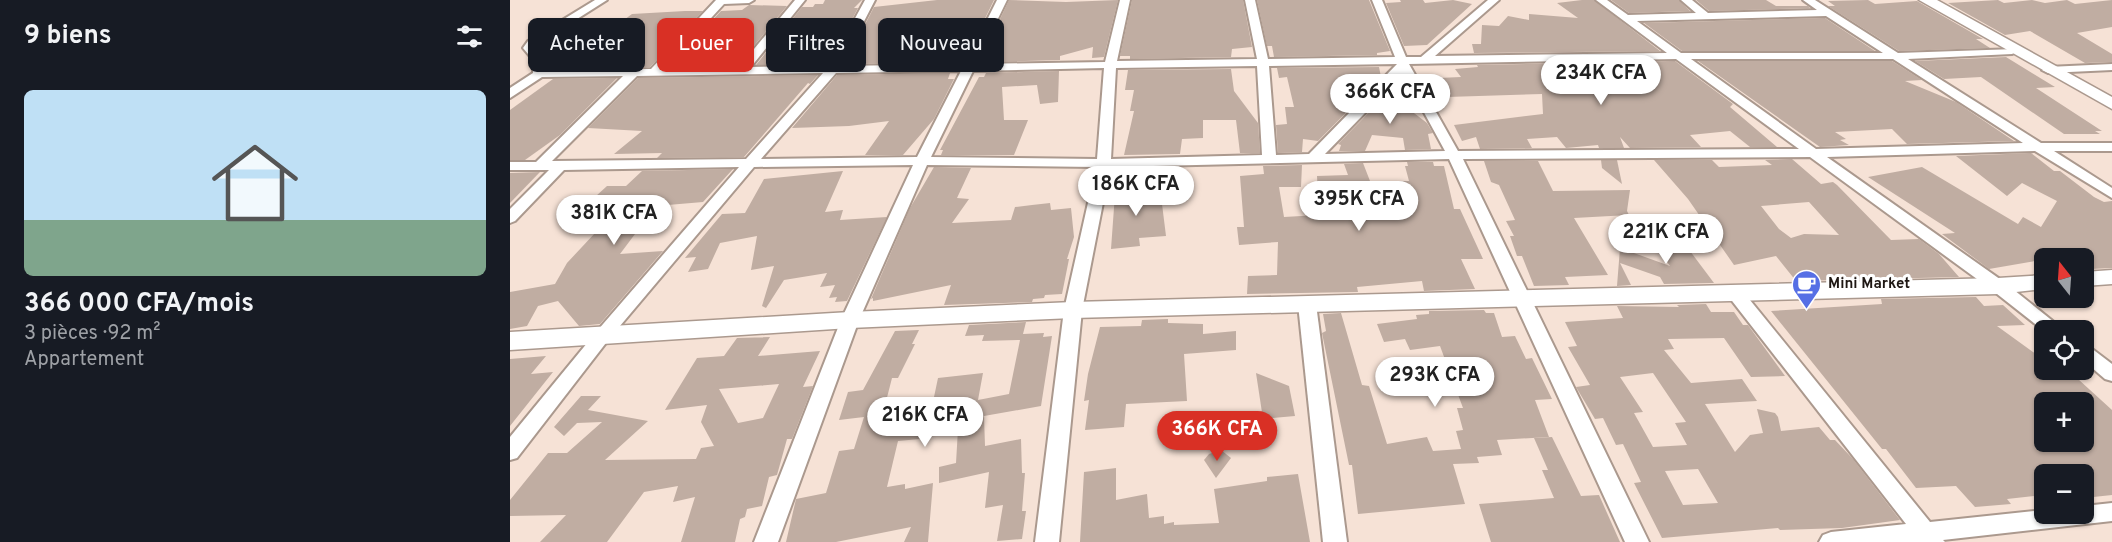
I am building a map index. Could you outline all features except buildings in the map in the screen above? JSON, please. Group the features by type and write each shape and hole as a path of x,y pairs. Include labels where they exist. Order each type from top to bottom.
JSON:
{"main road":[{"path":"1926,0 2012,51 2112,104"},
{"path":"2094,278 2112,277"},
{"path":"510,341 850,320 1073,310 1521,300 1998,286 2034,283"}],"street":[{"path":"539,74 539,60 529,48 532,43 602,0"},
{"path":"654,72 722,1 749,0"},
{"path":"754,56 800,0"},
{"path":"860,18 870,0"},
{"path":"993,18 1002,0"},
{"path":"1047,542 1073,310 1104,163 1110,66 1125,0"},
{"path":"1250,0 1263,63 1269,160"},
{"path":"1377,0 1404,63 1454,155 1637,542"},
{"path":"1423,61 1494,0"},
{"path":"1601,0 2042,320"},
{"path":"1686,0 1707,17"},
{"path":"1808,0 2112,194"},
{"path":"1626,18 1827,13"},
{"path":"1004,66 1404,63 1678,56 1895,56 2012,51"},
{"path":"1312,159 1404,63"},
{"path":"2048,70 2112,67"},
{"path":"510,94 539,74 603,72"},
{"path":"539,166 634,72"},
{"path":"645,72 657,72"},
{"path":"510,452 603,335 830,72"},
{"path":"766,542 850,320 922,161 967,72"},
{"path":"510,166 922,161 1104,163 1454,155 1813,153 2112,147"},
{"path":"510,218 560,166"},
{"path":"1735,293 1930,537"},
{"path":"1307,304 1335,542"},
{"path":"2094,360 2112,374"},
{"path":"1831,542 1930,537 2112,512"}],"place":[{"name":"Mini Market","path":"1807,310"}]}
